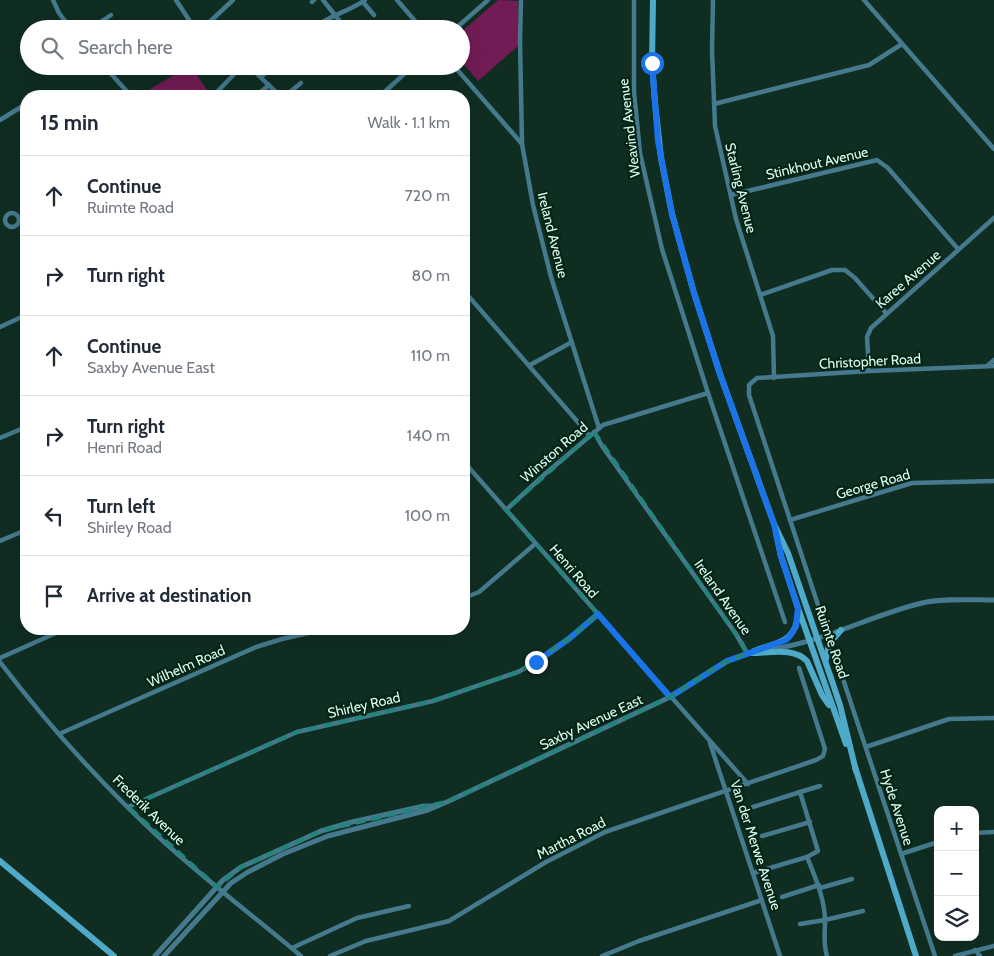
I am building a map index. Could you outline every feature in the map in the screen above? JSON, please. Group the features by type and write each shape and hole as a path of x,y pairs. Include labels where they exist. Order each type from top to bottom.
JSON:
{"main road":[{"name":"Ruimte Road","path":"653,0 652,63 655,103 661,158 672,214 714,356 774,524 788,552 818,638 840,705 856,771"},
{"name":"Ruimte Road","path":"774,524 781,556 798,608 856,771 916,956"},
{"path":"749,653 782,642 790,636 798,620 798,608"},
{"path":"827,669 826,656 829,644 841,630"},
{"path":"749,653 791,652 800,655 807,661 822,695 832,707"},
{"path":"0,861 114,956"}],"street":[{"path":"53,0 64,20"},
{"path":"176,0 189,20"},
{"path":"212,20 234,0"},
{"path":"323,0 339,20"},
{"path":"397,0 414,20"},
{"path":"465,20 488,0"},
{"name":"Ireland Avenue","path":"521,0 522,144 533,204 551,277 599,428"},
{"name":"Weavind Avenue","path":"634,0 634,92 640,153 662,249 784,622"},
{"name":"Starling Avenue","path":"713,0 714,104 719,148 743,244 772,336 774,378"},
{"path":"864,0 994,148"},
{"path":"323,20 354,8 364,1 374,15"},
{"path":"104,20 111,15"},
{"path":"714,104 869,65 902,44"},
{"path":"112,75 126,90"},
{"path":"218,90 233,75"},
{"path":"387,90 403,75"},
{"path":"462,75 522,144"},
{"path":"261,77 274,90"},
{"path":"292,90 301,83"},
{"path":"262,90 269,84"},
{"path":"0,120 20,108"},
{"name":"Stinkhout Avenue","path":"731,195 877,160 888,168 958,249"},
{"path":"10,214 15,214 19,218 18,224 15,226 11,227 6,223 6,216 10,214"},
{"name":"Karee Avenue","path":"869,371 868,332 886,313 994,218"},
{"path":"0,225 6,223"},
{"path":"760,295 832,270 845,270 855,278 886,313"},
{"name":"Ireland Avenue","path":"470,298 602,446 749,653"},
{"path":"0,327 20,318"},
{"path":"530,365 572,342"},
{"path":"987,366 994,360"},
{"name":"Christopher Road","path":"790,520 749,395 749,384 757,378 994,366"},
{"name":"Winston Road","path":"506,510 599,428 708,392"},
{"path":"0,438 20,430"},
{"name":"Henri Road","path":"470,470 748,784"},
{"name":"George Road","path":"790,520 912,483 994,481"},
{"path":"790,520 820,610"},
{"path":"0,541 20,533"},
{"path":"470,596 479,592 536,544"},
{"name":"Saxby Avenue East","path":"164,956 231,883 248,872 316,841 336,834 428,810 670,697 716,667 749,653 810,642 923,603 994,600"},
{"name":"Shirley Road","path":"128,807 297,732 433,701 518,672 557,648 598,614"},
{"path":"0,660 52,635"},
{"name":"Wilhelm Road","path":"59,734 256,647 300,635"},
{"name":"Frederik Avenue","path":"0,660 59,734 128,807 164,842 302,956"},
{"name":"Hyde Avenue","path":"838,664 935,956"},
{"name":"Martha Road","path":"330,956 366,941 449,921 546,862 605,832 748,784 823,756 825,749 799,668"},
{"path":"866,747 949,719 994,718"},
{"name":"Van der Merwe Avenue","path":"710,742 780,956"},
{"path":"752,807 820,786"},
{"path":"753,873 808,857 818,851 800,792"},
{"name":"Saxby Avenue East","path":"155,956 230,873 241,867 321,831 424,806 437,806"},
{"path":"762,836 810,822"},
{"path":"979,833 994,832"},
{"path":"901,854 934,843"},
{"path":"808,857 819,887 825,920 824,941 827,956"},
{"path":"782,897 852,879"},
{"path":"602,956 639,941 762,900"},
{"path":"292,948 357,918 409,906"},
{"path":"800,924 863,911"},
{"path":"955,956 994,946"},
{"path":"975,950 980,956"}],"highlighted area":[{"path":"594,432 742,643 747,653 716,667 670,697 449,801 321,831 241,867 217,887 128,807 297,732 433,701 518,672 570,638 598,614 506,510"}],"shaded area":[{"path":"498,0 518,1 518,46 478,81 470,72 470,24"},
{"path":"174,75 197,75 207,90 149,90"}],"route":[{"path":"536,662 570,638 598,614 670,697 727,661 786,640 794,632 798,620 798,608 781,556 774,524 720,374 694,293 672,214 658,141 652,63"}]}
